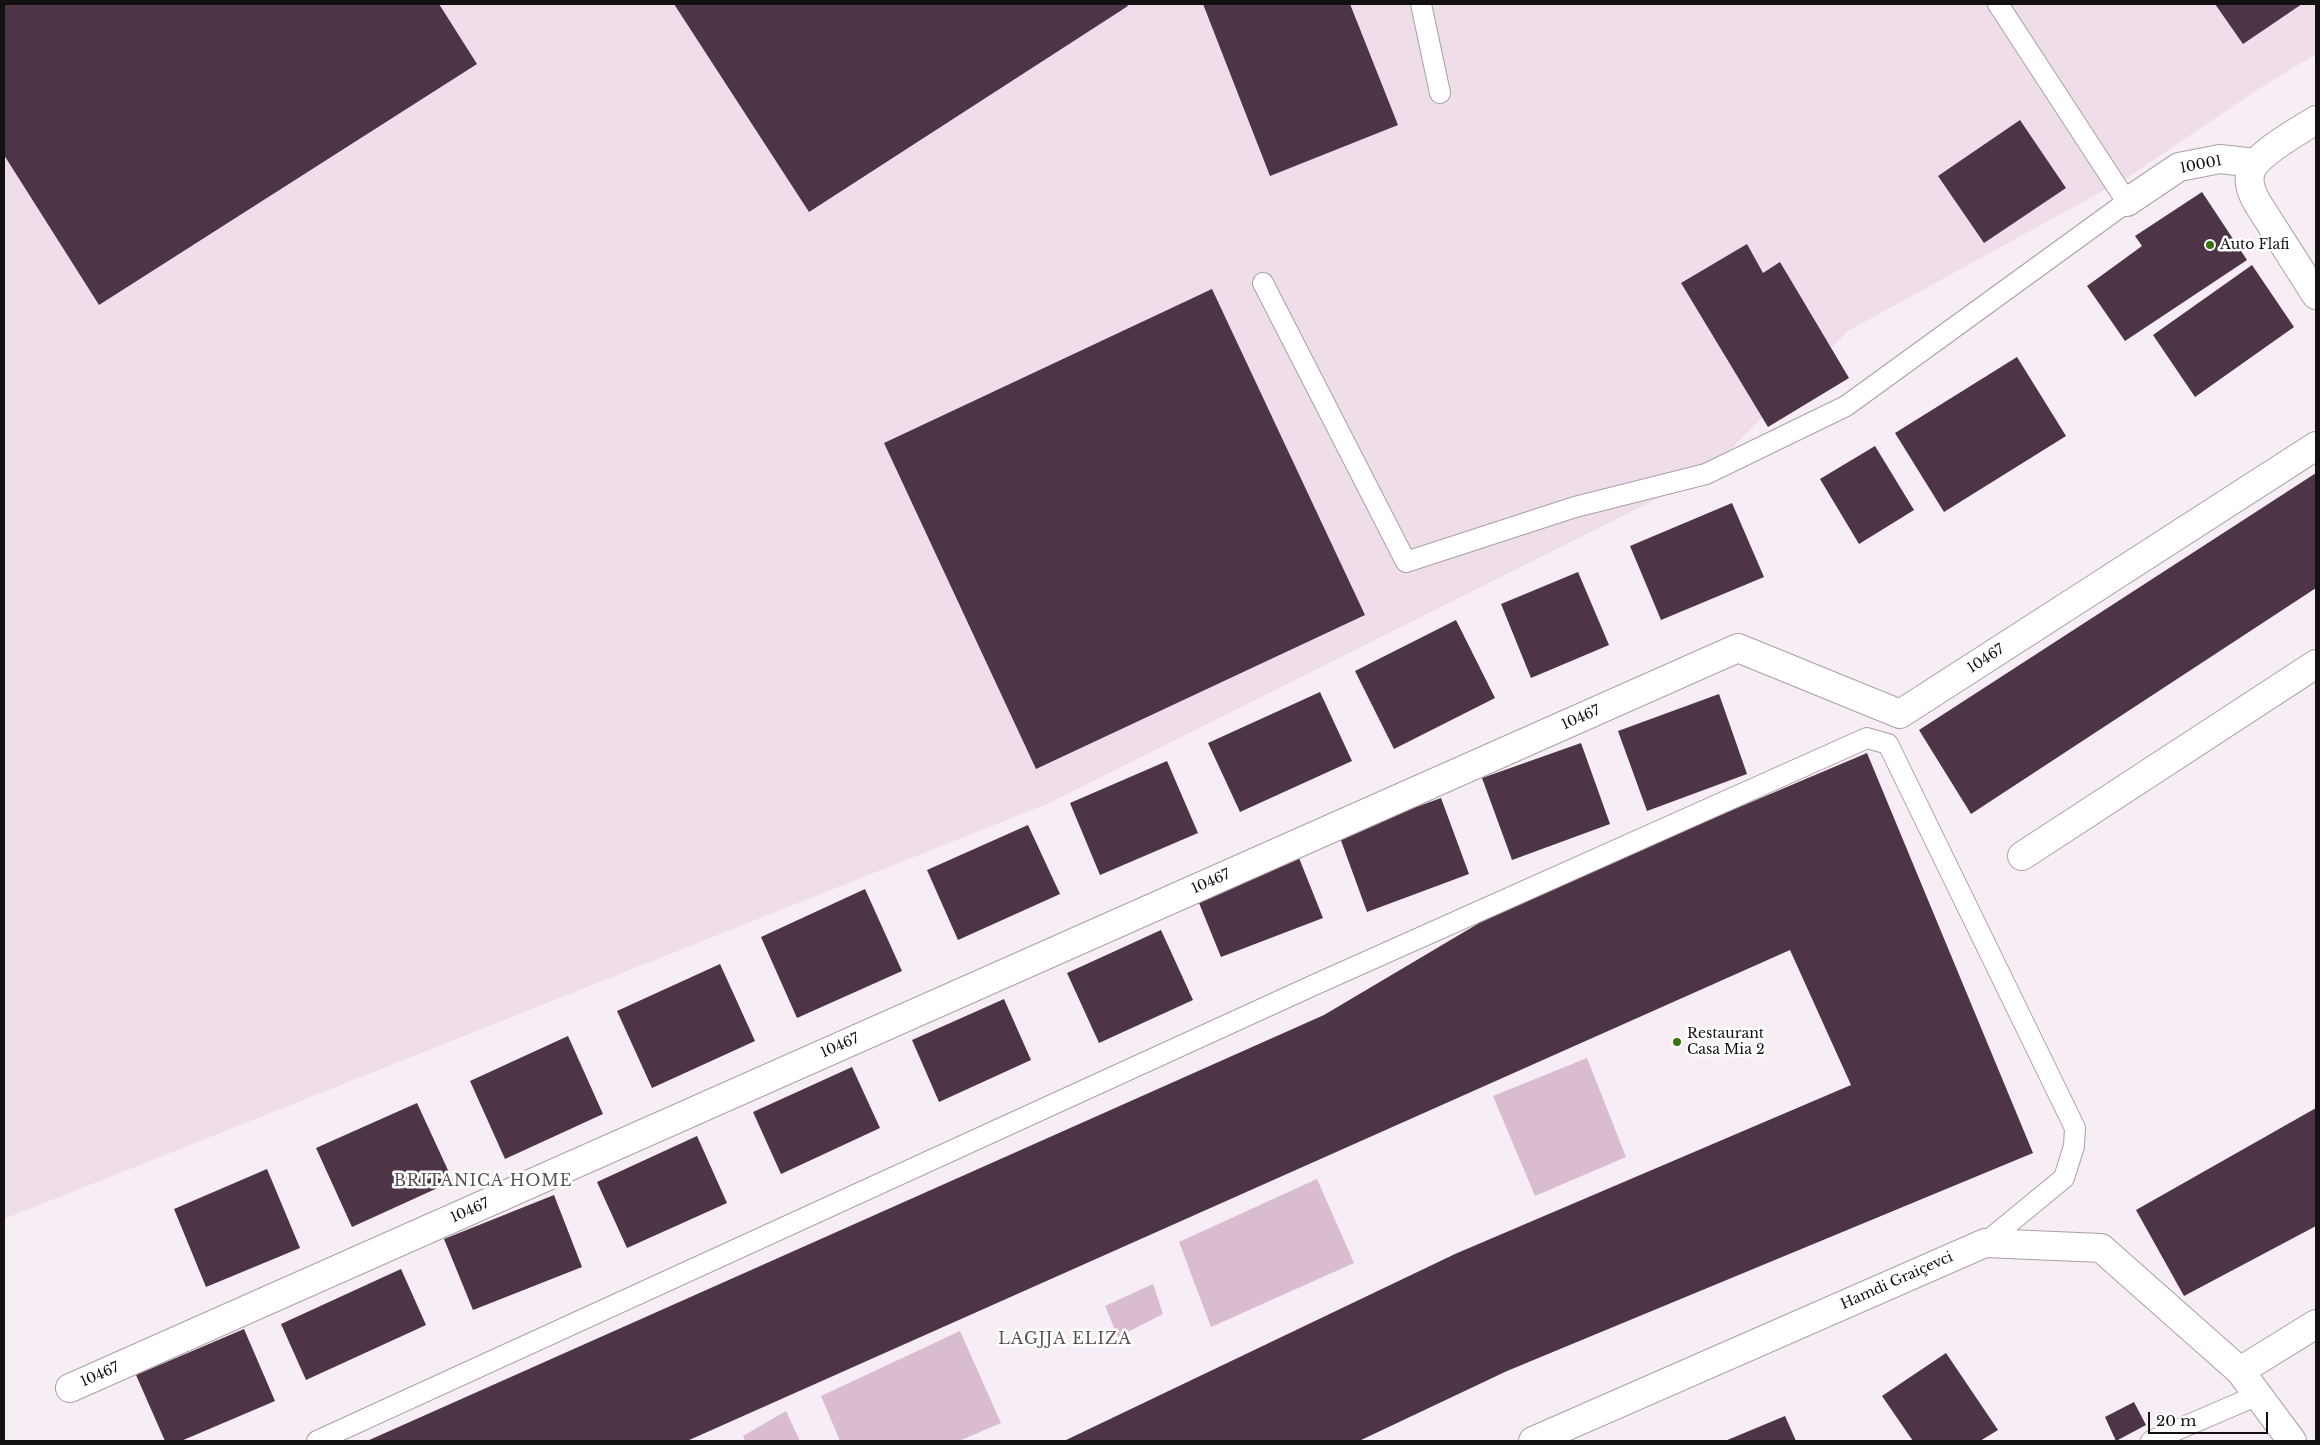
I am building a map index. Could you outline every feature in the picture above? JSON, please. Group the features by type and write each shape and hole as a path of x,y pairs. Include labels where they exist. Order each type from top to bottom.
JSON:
{"street":[{"path":"2316,120 2255,163 2250,175 2250,188 2316,295"},
{"name":"10001","path":"2127,202 2179,167 2220,159 2255,163"},
{"name":"10467","path":"70,1388 1738,648 1900,714 2316,446"},
{"path":"2022,856 2316,664"},
{"name":"Hamdi Graiçevci","path":"1533,1441 1985,1243 2101,1248 2240,1371 2292,1441"},
{"path":"2240,1371 2316,1324"}],"lane":[{"path":"1421,4 1440,93"},
{"path":"1263,283 1406,562 1575,507 1706,474 1846,406 2127,202 1998,4"},
{"path":"317,1441 1314,985 1867,738 1888,744 2074,1128 2074,1146 2064,1178 1985,1243"},
{"path":"2151,1441 2258,1395"}],"shaded area":[{"path":"4,4 2316,4 2316,54 2257,90 2130,176 1848,331 1706,474 1047,804 4,1219"},
{"path":"1587,1058 1626,1157 1535,1196 1493,1096"},
{"path":"1317,1179 1354,1263 1211,1327 1179,1242"},
{"path":"1153,1284 1163,1314 1118,1337 1105,1306"},
{"path":"960,1331 1001,1423 959,1441 840,1441 821,1396"},
{"path":"786,1411 800,1441 745,1441 743,1436"}],"building":[{"path":"4,4 439,4 477,64 99,305 4,155"},
{"path":"674,4 1126,4 1128,6 809,212"},
{"path":"1203,4 1350,4 1398,125 1270,176"},
{"path":"2215,4 2302,4 2243,44"},
{"path":"2020,120 2066,188 1984,243 1938,176"},
{"path":"2202,192 2247,260 2125,341 2087,286 2142,246 2135,236"},
{"path":"1747,244 1763,273 1780,262 1849,378 1768,427 1681,283"},
{"path":"2252,265 2294,327 2195,397 2153,335"},
{"path":"1212,289 1365,615 1036,769 884,443"},
{"path":"2017,357 2066,436 1944,512 1895,433"},
{"path":"1875,446 1914,510 1859,544 1820,479"},
{"path":"2316,473 2316,588 1971,814 1919,730"},
{"path":"1732,503 1764,577 1661,620 1630,546"},
{"path":"1578,572 1609,645 1531,678 1501,604"},
{"path":"1456,620 1495,698 1394,749 1355,671"},
{"path":"1320,692 1352,761 1240,812 1208,743"},
{"path":"1719,694 1747,774 1647,811 1618,731"},
{"path":"1581,743 1610,824 1512,860 1482,778"},
{"path":"1867,753 2033,1153 1507,1371 1359,1441 1064,1441 1455,1254 1851,1085 1790,950 687,1441 367,1441 1324,1015 1513,903"},
{"path":"1167,761 1198,833 1100,875 1070,803"},
{"path":"1441,798 1469,874 1367,912 1339,835"},
{"path":"1028,825 1060,894 958,940 927,870"},
{"path":"1299,858 1323,918 1221,957 1197,898"},
{"path":"865,889 902,971 797,1018 761,937"},
{"path":"1161,930 1193,1000 1099,1043 1067,973"},
{"path":"720,964 755,1041 652,1088 617,1011"},
{"path":"1004,999 1031,1060 939,1102 912,1040"},
{"path":"568,1036 603,1114 505,1159 470,1081"},
{"path":"852,1067 880,1128 781,1174 753,1112"},
{"path":"417,1103 453,1181 352,1227 316,1148"},
{"path":"2316,1108 2316,1226 2184,1296 2136,1210"},
{"path":"697,1136 727,1203 627,1248 597,1182"},
{"path":"267,1169 300,1248 206,1287 174,1209"},
{"path":"554,1195 582,1267 473,1310 444,1239"},
{"path":"401,1269 426,1325 306,1380 281,1324"},
{"path":"244,1329 275,1401 181,1441 165,1441 136,1375"},
{"path":"1946,1353 1998,1430 1980,1441 1913,1441 1882,1396"},
{"path":"2134,1402 2146,1425 2116,1441 2105,1417"},
{"path":"1785,1416 1796,1441 1725,1441"}],"place":[{"name":"Auto Flafi","path":"2210,245"},
{"name":"Restaurant Casa Mia 2","path":"1677,1042"}],"district":[{"name":"BRITANICA HOME","path":"483,1181"},
{"name":"LAGJJA ELIZA","path":"1065,1339"}]}
